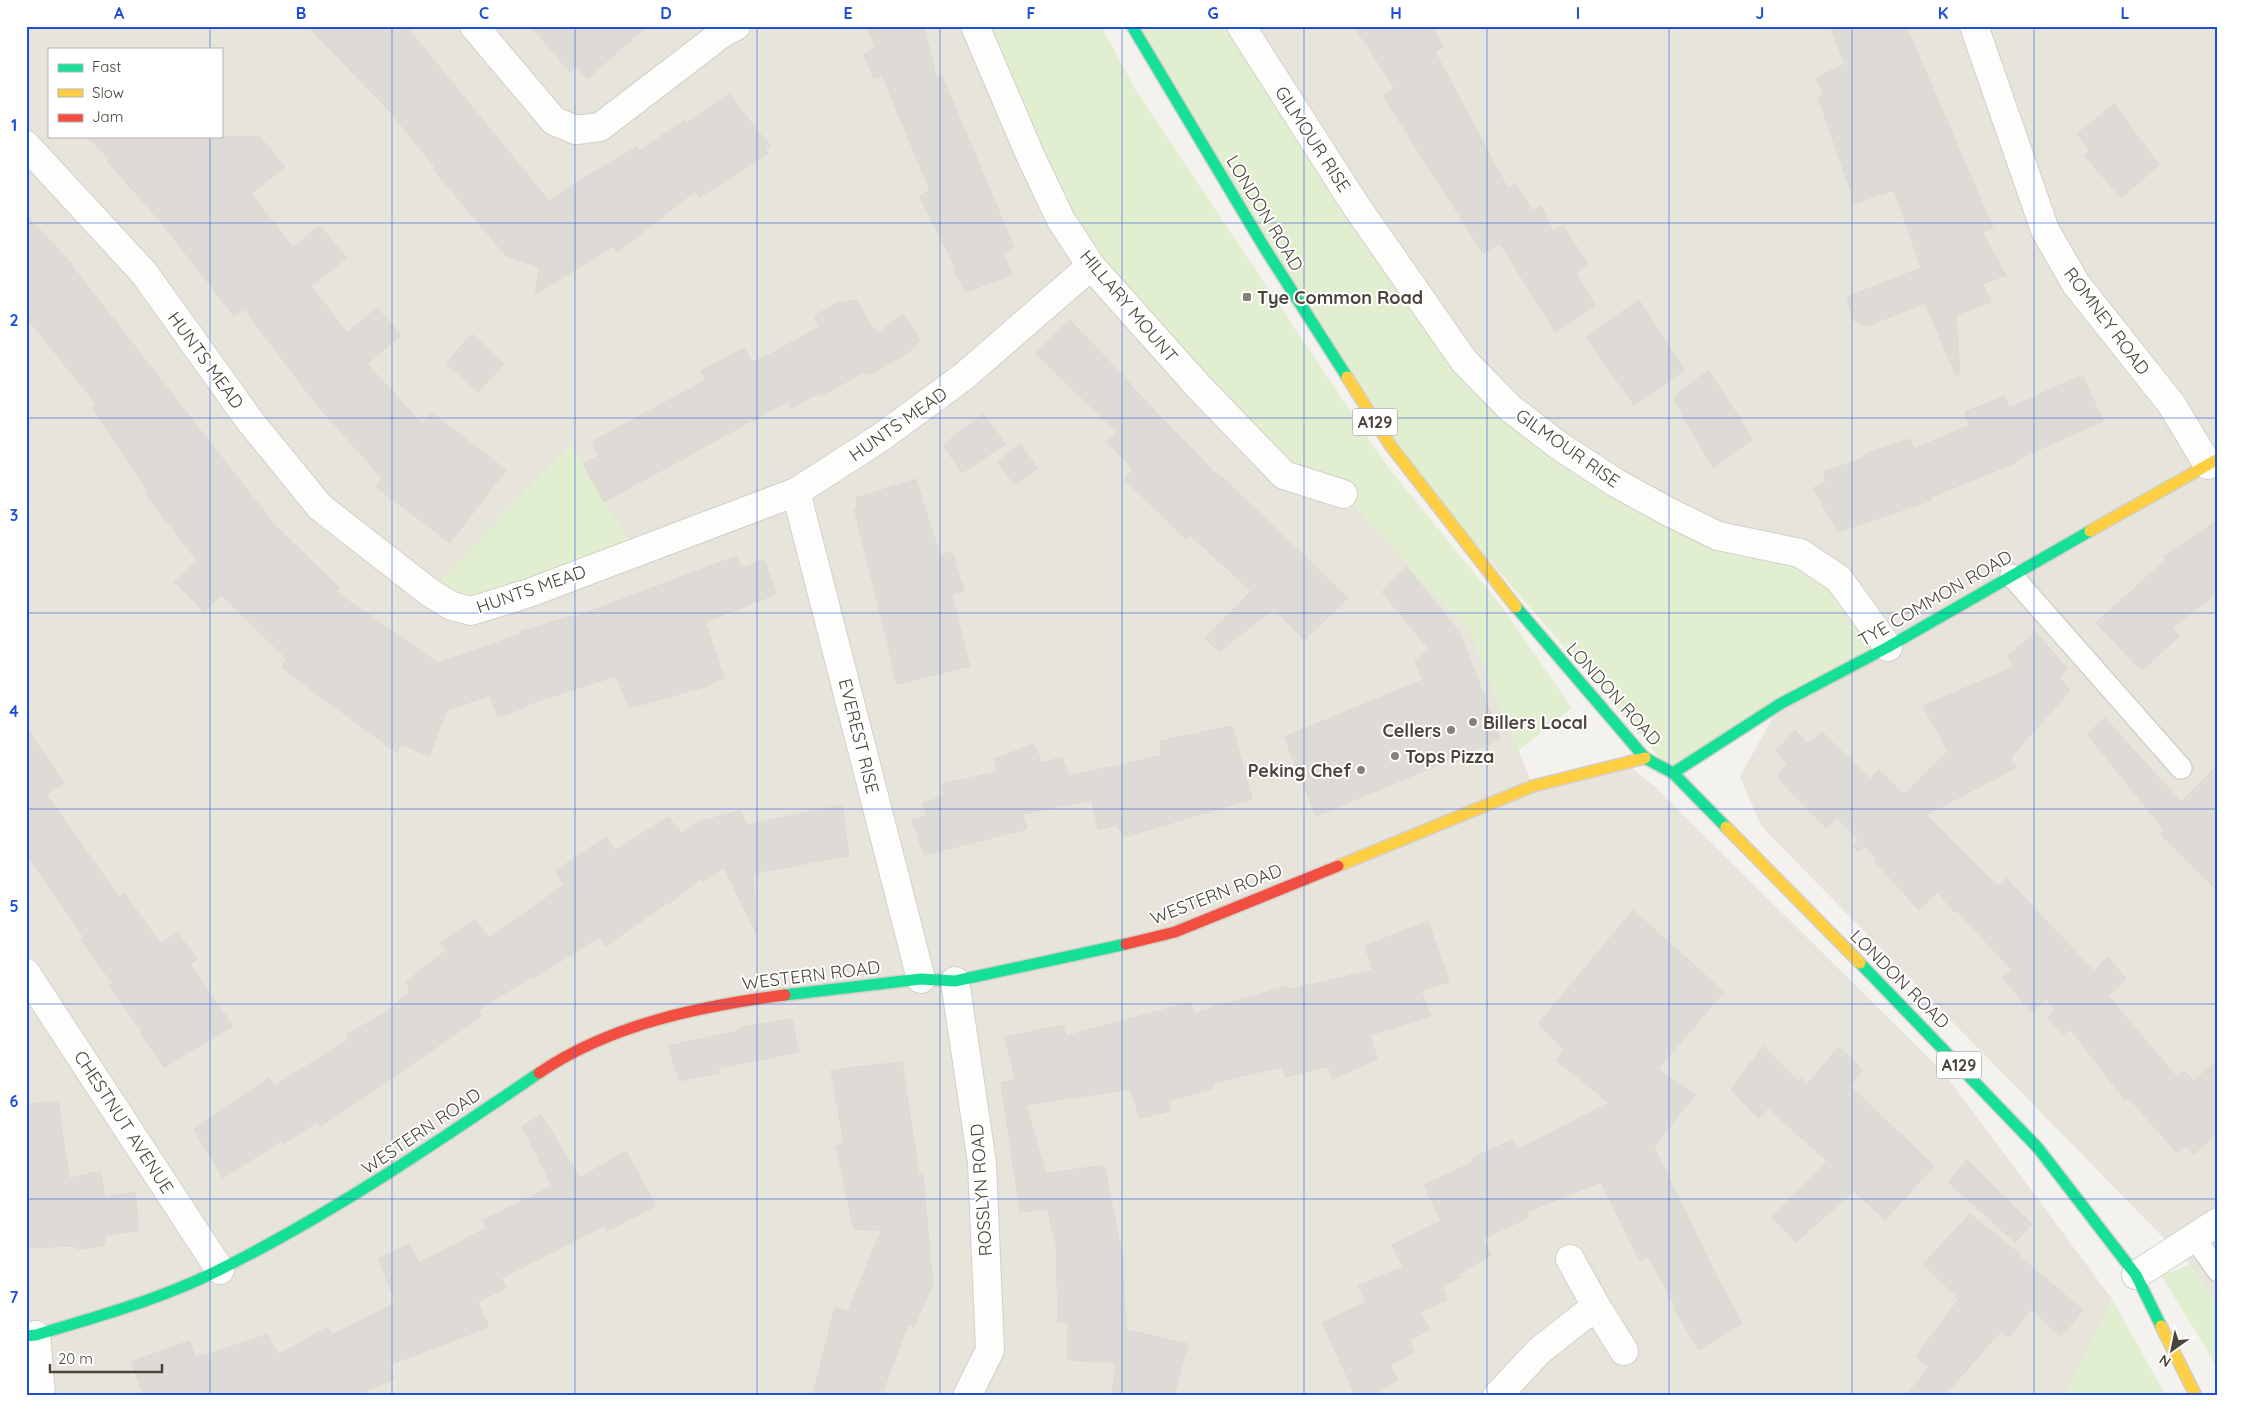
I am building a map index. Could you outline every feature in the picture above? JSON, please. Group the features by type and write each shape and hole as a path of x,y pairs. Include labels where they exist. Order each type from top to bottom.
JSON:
{"street":[{"path":"474,26 554,121 576,130 600,127 724,32 736,26"},
{"name":"HILLARY MOUNT","path":"975,26 1031,156 1062,220 1091,266 1199,387 1284,475 1343,494"},
{"name":"LONDON ROAD","path":"1132,26 1264,247 1390,445 1537,634 1645,758 1673,773 1932,1036 2038,1148 2136,1275 2196,1396"},
{"name":"GILMOUR RISE","path":"1241,26 1356,206 1464,361 1510,408 1566,451 1616,483 1669,512 1718,536 1800,553 1839,579 1888,647"},
{"name":"ROMNEY ROAD","path":"1974,26 2045,230 2076,284 2172,406 2213,462"},
{"name":"HUNTS MEAD","path":"26,145 144,273 250,421 320,507 428,592 452,606 471,611 529,593 796,492 880,438 963,377 1091,266"},
{"name":"TYE COMMON ROAD","path":"1673,773 1780,704 1888,647 2011,574 2213,462"},
{"name":"EVEREST RISE","path":"796,492 921,979"},
{"name":"WESTERN ROAD","path":"31,1336 150,1300 220,1270 326,1213 394,1172 561,1058 650,1020 738,1001 921,979 955,981 1026,967 1175,932 1533,786 1645,758"},
{"name":"CHESTNUT AVENUE","path":"26,973 220,1270"},
{"name":"ROSSLYN ROAD","path":"955,981 982,1163 990,1350 967,1396"},
{"path":"2136,1275 2218,1222"},
{"path":"1570,1259 1624,1352"},
{"path":"1497,1396 1539,1351 1596,1306"},
{"path":"31,1336 41,1396"}],"lane":[{"path":"2011,574 2181,768"},
{"path":"2194,1237 2218,1271"}],"shaded area":[{"path":"26,26 975,26 1343,494 1469,631 1533,785 1626,763 1655,787 1945,1074 2112,1299 2064,1396 26,1396"},
{"path":"1241,26 2218,26 2218,1304 2190,1265 1762,827 1740,777 1780,704 1718,536 1510,408"}],"green space":[{"path":"975,26 1101,26 1137,92 1387,466 1502,607 1572,708 1518,751 1469,631 1343,494 1284,475 1091,266"},
{"path":"1132,26 1241,26 1464,361 1616,483 1800,553 1888,647 1673,773 1390,445"},
{"path":"571,444 636,553 495,604 429,592"},
{"path":"2190,1265 2218,1304 2218,1369 2161,1275"},
{"path":"2112,1299 2166,1396 2064,1396"}],"building":[{"path":"307,26 406,26 549,201 637,147 639,151 685,120 687,123 729,94 770,146 765,149 768,154 699,198 695,191 617,252 613,246 535,295 540,267 506,256 433,169 435,167 387,108"},
{"path":"531,26 647,26 587,79 576,67 570,72"},
{"path":"867,26 924,26 936,78 942,76 1014,247 1003,252 1012,275 965,292 954,270 956,268 919,196 930,190 882,75 874,79 864,54 875,47"},
{"path":"1354,26 1431,26 1443,46 1435,52 1508,189 1515,184 1533,211 1541,206 1553,232 1563,225 1588,264 1576,273 1595,306 1555,332 1500,243 1483,253 1383,96 1395,88"},
{"path":"1830,26 1906,26 1993,228 1982,232 2006,275 1983,284 1991,302 1956,315 1960,374 1956,375 1925,303 1867,326 1853,320 1847,297 1921,268 1894,190 1855,203 1818,97 1823,94 1816,78 1845,64"},
{"path":"2114,104 2159,165 2121,198 2084,155 2090,150 2077,134"},
{"path":"222,136 259,136 285,167 251,194 293,247 320,226 347,258 311,286 347,333 377,308 401,335 367,364 423,425 432,413 506,470 450,543 376,487 382,478 316,404 244,309 234,316 160,221 107,161 109,159 88,138 222,138"},
{"path":"26,215 73,265 274,524 339,588 336,592 438,663 521,634 520,632 571,616 572,618 737,556 741,568 764,560 777,594 705,622 724,678 710,683 711,685 629,708 616,676 526,705 527,707 498,717 490,695 446,711 429,756 401,744 397,753 281,667 287,659 221,595 204,612 174,582 197,561 145,493 148,491 92,407 96,404 26,317"},
{"path":"856,300 877,334 903,314 920,340 909,352 869,375 864,372 821,396 819,393 791,408 788,401 604,502 583,464 599,456 592,442 706,380 701,371 744,348 752,362 769,355 819,327 814,316 839,302"},
{"path":"1639,300 1685,370 1634,405 1586,337"},
{"path":"1069,319 1216,474 1218,473 1348,598 1304,640 1273,609 1219,652 1205,638 1251,591 1190,535 1186,539 1125,480 1133,469 1107,443 1117,432 1035,353"},
{"path":"472,334 504,364 478,392 446,363"},
{"path":"1708,370 1753,439 1713,468 1673,398"},
{"path":"2082,375 2103,421 2014,461 2015,463 1931,497 1932,500 1838,532 1813,488 1827,482 1823,472 1864,458 1863,455 1910,439 1914,449 1970,425 1965,412 2005,396 2009,408"},
{"path":"984,414 1005,444 962,473 943,445"},
{"path":"1020,444 1037,468 1015,485 998,462"},
{"path":"916,479 940,555 952,552 964,591 952,595 970,666 897,684 854,508 857,507 856,498"},
{"path":"2218,520 2218,592 2172,628 2179,636 2142,671 2096,623 2165,560 2163,557"},
{"path":"1406,566 1459,632 1501,739 1316,816 1284,737 1423,680 1415,661 1428,648 1382,592"},
{"path":"2035,632 2068,669 2059,677 2070,691 2011,757 2017,767 1926,815 1998,886 2006,878 2094,971 2108,957 2126,979 2108,996 2177,1077 2184,1071 2194,1081 2218,1059 2218,1132 2194,1154 2186,1146 2177,1153 2128,1097 2125,1100 2070,1029 2063,1035 2047,1018 2055,1010 2046,998 2032,1013 2003,978 2012,970 1956,910 1954,912 1938,892 1919,910 1874,861 1877,859 1865,847 1857,851 1854,846 1859,840 1837,818 1826,828 1777,777 1787,764 1776,751 1795,730 1808,744 1822,732 1870,779 1879,770 1904,794 1948,751 1923,706 2014,667 2007,657"},
{"path":"2105,718 2181,802 2218,765 2218,891 2161,835 2164,830 2087,734"},
{"path":"1232,726 1252,799 1124,837 1117,825 1098,830 1092,800 1023,814 1027,829 924,855 912,820 927,816 923,803 944,796 942,784 997,772 994,759 1034,744 1042,763 1062,757 1069,776 1161,756 1160,741"},
{"path":"26,728 64,783 46,794 119,897 124,893 161,944 177,932 197,959 190,964 233,1026 164,1067 109,986 113,984 81,940 84,937 26,854"},
{"path":"842,805 849,856 753,873 756,933 724,867 703,882 701,878 670,903 605,946 599,937 534,978 533,976 478,1010 482,1016 320,1127 317,1122 283,1144 281,1141 223,1178 194,1129 269,1078 274,1086 348,1040 346,1035 388,1011 410,991 406,982 446,950 441,943 475,919 489,938 564,885 555,871 606,837 615,851 668,817 682,834 698,822 740,811 747,825"},
{"path":"1633,910 1724,992 1658,1069 1695,1095 1654,1147 1718,1279 1742,1323 1699,1350 1674,1308 1676,1307 1648,1256 1640,1261 1601,1182 1526,1212 1528,1218 1482,1239 1491,1255 1459,1274 1461,1277 1442,1286 1447,1300 1420,1312 1430,1330 1409,1340 1414,1352 1390,1365 1398,1380 1371,1396 1356,1396 1322,1323 1366,1302 1358,1286 1403,1267 1392,1245 1441,1221 1424,1185 1474,1162 1472,1158 1512,1140 1517,1150 1609,1103 1556,1060 1564,1050 1538,1024"},
{"path":"1428,921 1449,982 1421,991 1431,1016 1370,1035 1377,1059 1333,1079 1328,1066 1285,1077 1282,1067 1212,1083 1213,1088 1168,1101 1170,1111 1140,1118 1130,1089 1026,1105 1046,1174 1104,1165 1123,1260 1126,1330 1188,1344 1174,1396 1112,1396 1116,1363 1068,1360 1068,1322 1058,1322 1056,1243 1047,1209 1020,1212 1001,1083 1016,1080 1005,1037 1063,1025 1066,1036 1191,1002 1194,1013 1287,986 1288,990 1373,970 1365,946"},
{"path":"792,1019 799,1052 718,1068 719,1073 679,1081 668,1046 742,1030 741,1027"},
{"path":"1763,1046 1798,1081 1801,1078 1807,1084 1839,1047 1863,1070 1850,1086 1934,1166 1885,1220 1854,1191 1796,1242 1771,1217 1827,1161 1768,1108 1759,1118 1731,1090"},
{"path":"902,1062 919,1175 923,1175 933,1284 914,1327 908,1324 881,1396 813,1396 835,1307 848,1311 881,1231 854,1229 836,1146 844,1145 831,1070"},
{"path":"58,1101 69,1179 100,1171 105,1197 135,1192 139,1230 106,1235 104,1246 77,1249 75,1246 26,1248 26,1104"},
{"path":"541,1115 580,1178 626,1151 656,1206 607,1231 604,1226 501,1278 506,1288 477,1302 489,1327 389,1365 394,1379 355,1396 144,1396 131,1362 189,1341 195,1357 268,1334 278,1355 328,1327 332,1335 396,1303 378,1259 409,1244 419,1263 487,1228 483,1220 552,1186 522,1126"},
{"path":"1967,1160 2032,1224 2015,1242 1948,1182"},
{"path":"1970,1214 2020,1254 2019,1256 2083,1310 2061,1337 2031,1309 2009,1337 2001,1331 1944,1396 1906,1396 1929,1367 1916,1356 1959,1299 1923,1264"}],"traffic: fast":[{"path":"1132,26 1264,247 1347,377"},
{"path":"1673,773 1780,704 1888,647 2090,531"},
{"path":"1516,607 1645,758 1673,773 1726,827"},
{"path":"785,995 921,979 955,981 1126,944"},
{"path":"1860,963 2038,1148 2136,1275 2161,1326"},
{"path":"26,1336 36,1335 130,1306 199,1280 221,1269 344,1201 423,1151 539,1073"}],"traffic: slow":[{"path":"1347,377 1390,445 1516,607"},
{"path":"2090,531 2218,459"},
{"path":"1338,866 1533,786 1645,758"},
{"path":"1726,827 1860,963"},
{"path":"2161,1326 2196,1396"}],"traffic: jam":[{"path":"1126,944 1175,932 1338,866"},
{"path":"539,1073 567,1056 626,1030 689,1012 753,999 785,995"}],"place":[{"name":"Tye Common Road","path":"1247,297"},
{"name":"Billers Local","path":"1473,722"},
{"name":"Cellers","path":"1451,730"},
{"name":"Tops Pizza","path":"1395,756"},
{"name":"Peking Chef","path":"1361,770"}]}
